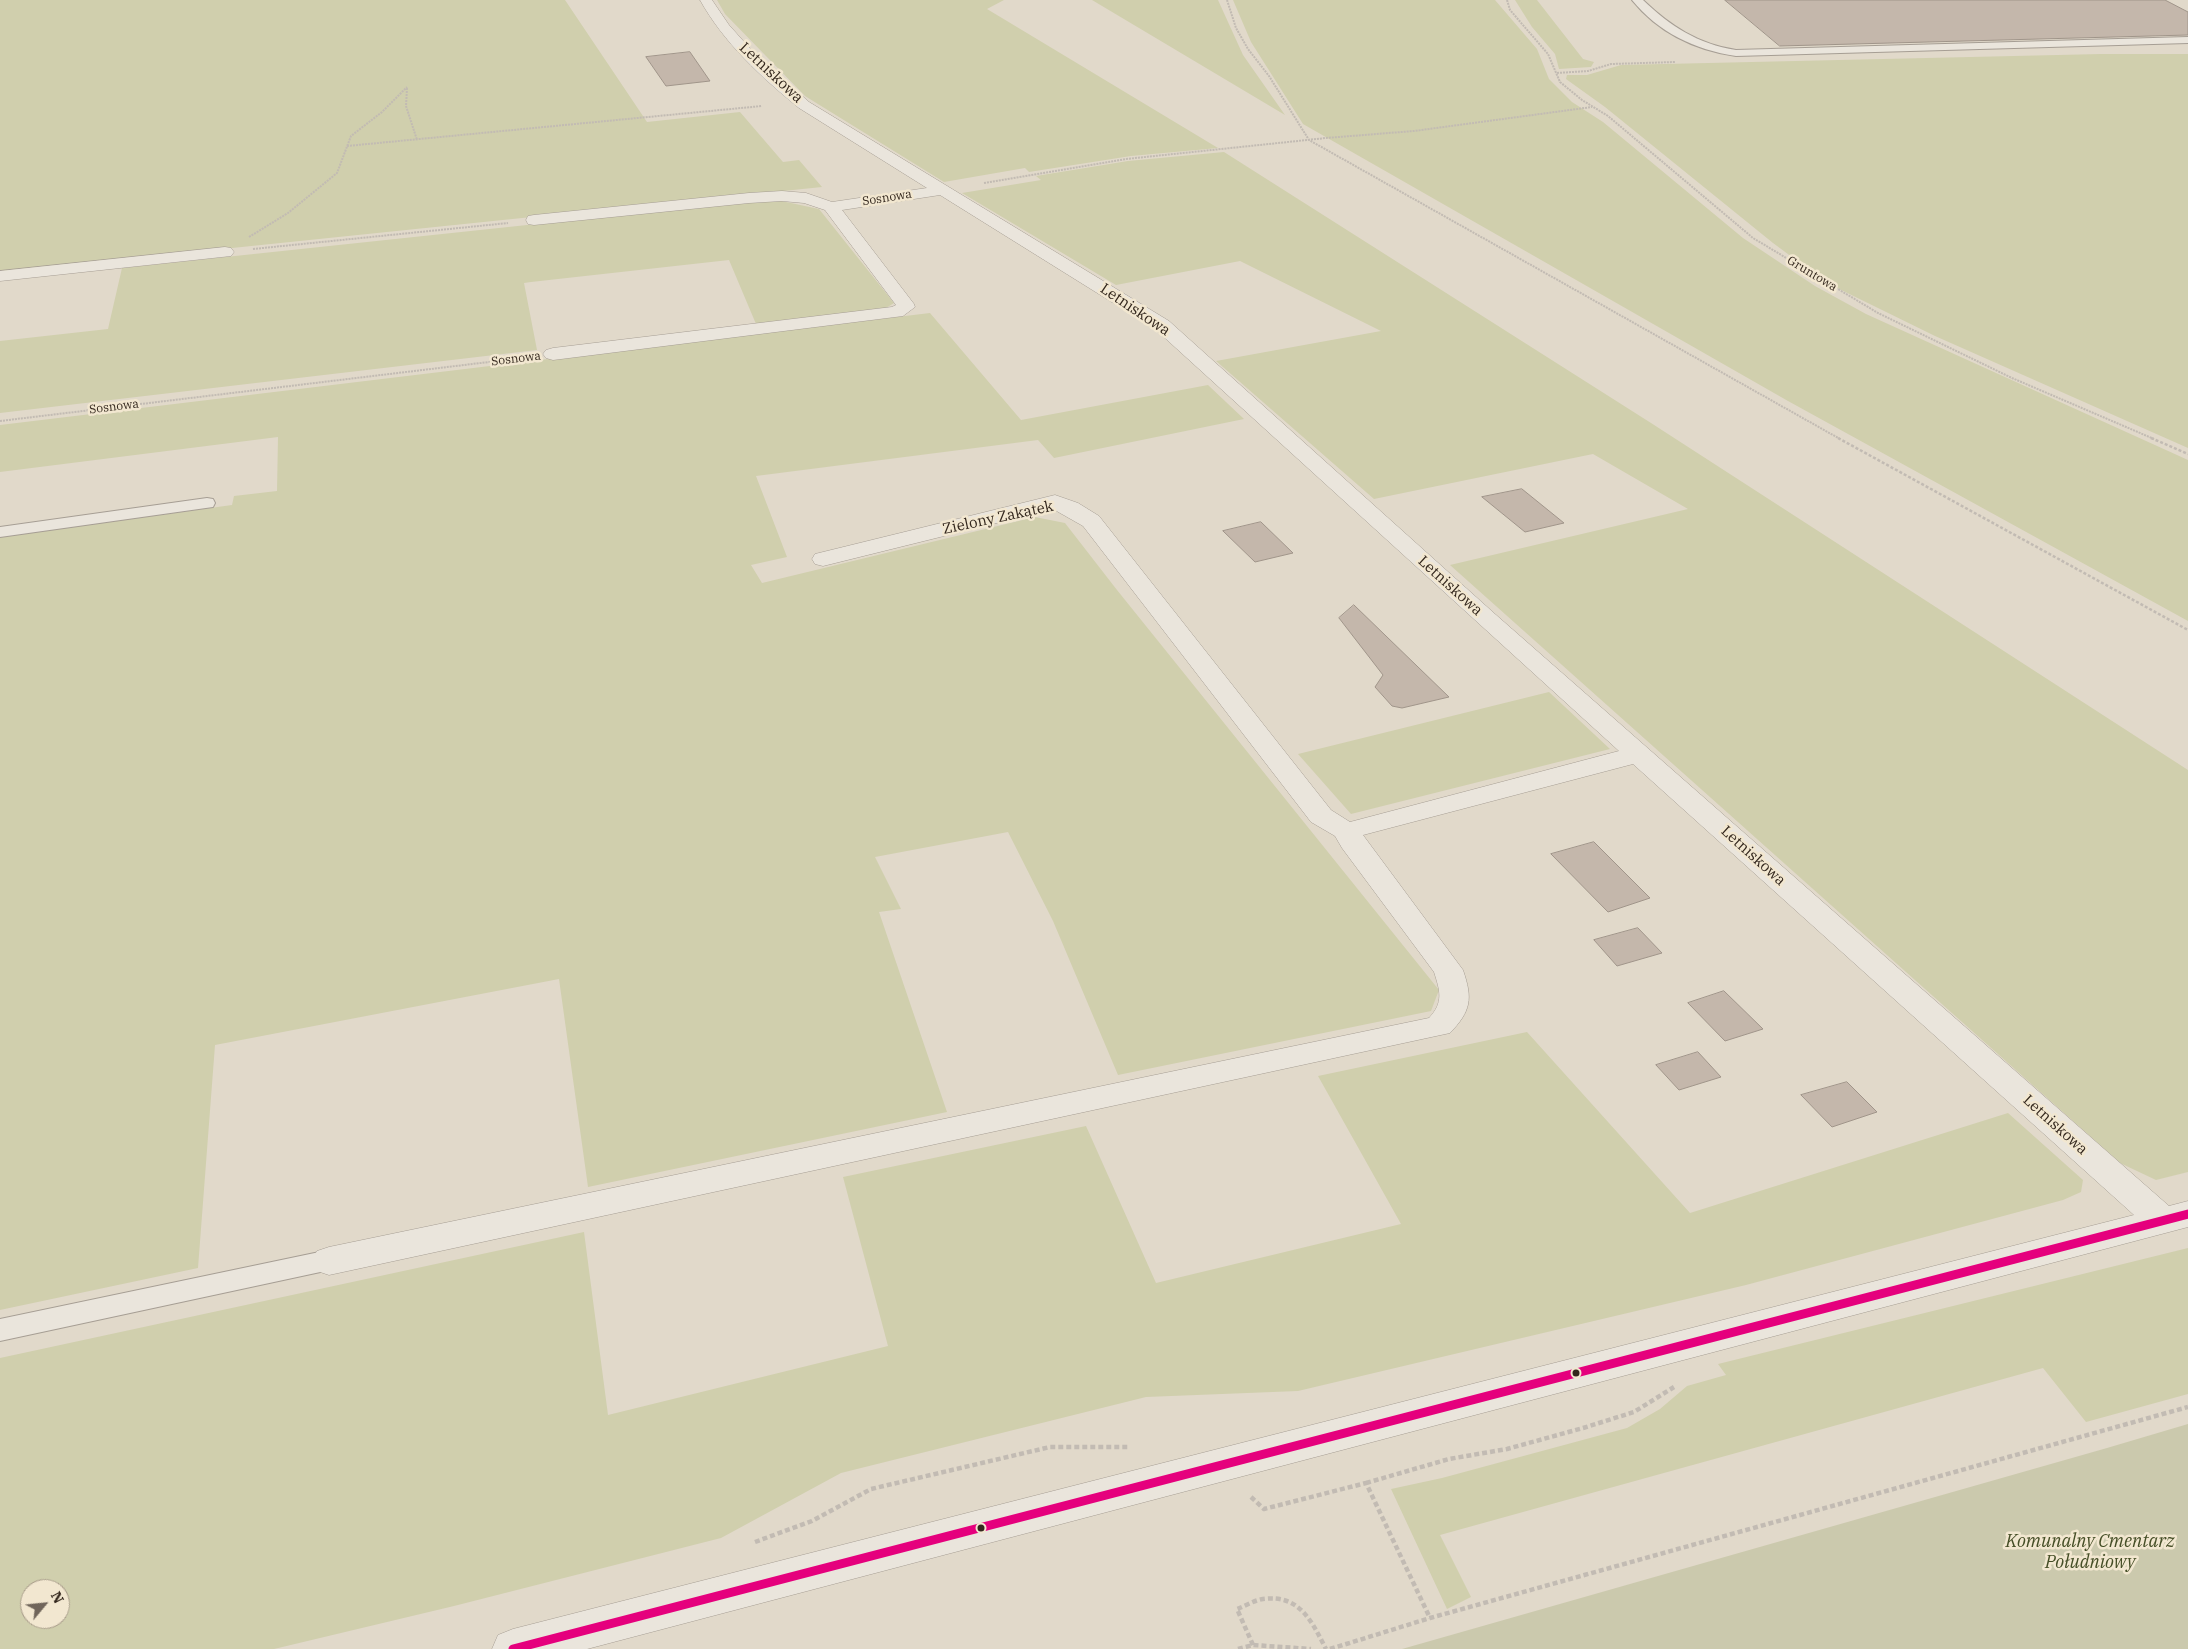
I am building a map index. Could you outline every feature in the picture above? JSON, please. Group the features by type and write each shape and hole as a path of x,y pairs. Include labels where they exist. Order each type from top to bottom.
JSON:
{"street":[{"name":"Letniskowa","path":"706,0 719,21 736,40 800,102 1162,325 1284,438 1639,754 2175,1217"},
{"name":"Sosnowa","path":"534,220 782,196 806,198 831,207 944,190"},
{"name":"Sosnowa","path":"553,354 897,312 906,307 831,207"},
{"path":"0,276 225,252"},
{"name":"Zielony Zakątek","path":"823,559 1055,502 1070,508 1091,521 1321,816 1347,831"},
{"path":"329,1261 1439,1026 1451,1014 1456,993 1448,970 1352,842 1347,831 1639,754"},
{"path":"513,1649 2175,1217"}],"lane":[{"path":"1637,0 1660,22 1676,32 1700,43 1736,53 2188,40"},
{"path":"0,532 207,503"},
{"path":"0,1330 329,1261"}],"path":[{"path":"1227,0 1236,28 1248,49 1269,76 1291,114 1310,140 1790,412 2188,630"},
{"name":"Gruntowa","path":"1508,0 1510,10 1548,54 1560,82 1608,116 1753,238 1878,313 2012,378 2188,454"},
{"path":"225,252 288,213 337,173 351,136 382,112 407,88 406,106 417,140"},
{"path":"347,146 800,102"},
{"path":"944,190 1126,159 1414,131 1593,107"},
{"path":"225,252 534,220"},
{"name":"Sosnowa","path":"0,420 553,354"},
{"path":"1366,1483 1449,1459 1506,1449 1634,1412 1678,1384"},
{"path":"1330,1649 1430,1618 2188,1407"},
{"path":"1253,1645 1237,1609 1263,1599 1289,1601 1308,1615 1326,1649"},
{"path":"1238,1649 1253,1645 1311,1649"}],"green space":[{"path":"0,0 565,0 647,122 740,112 783,162 799,160 822,187 0,272"},
{"path":"717,0 1004,0 987,9 1218,148 1131,156 1029,172 1025,168 944,182 805,96 725,14"},
{"path":"1092,0 1218,0 1243,55 1285,115"},
{"path":"1233,0 1495,0 1537,49 1549,79 1572,102 1603,122 1743,238 1815,286 1866,314 2188,460 2188,621 1788,401 1303,124 1251,42"},
{"path":"1515,0 1537,0 1583,59 1594,62 1591,67 1559,69 1555,54 1532,27"},
{"path":"2101,54 2188,54 2188,448 1935,336 1827,283 1773,243 1605,107 1566,79 1567,75 1587,75 1621,65"},
{"path":"1224,152 1651,423 2188,770 2188,1172 2156,1180 2120,1163 1450,565 1688,509 1593,454 1374,499 1216,361 1381,331 1240,261 1116,285 962,193 1041,180 1036,176 1128,161"},
{"path":"772,199 819,209 894,303 886,308 756,324 729,260 531,282 524,283 537,350 0,413 0,341 108,329 122,268"},
{"path":"930,313 1021,420 1208,385 1244,419 1054,458 1038,440 756,476 787,557 751,565 762,583 1035,517 1065,523 1439,990 1431,1011 1118,1075 1053,921 1008,832 875,857 901,909 879,912 947,1112 588,1187 559,979 215,1045 198,1268 0,1310 0,537 232,505 234,496 277,491 278,437 0,472 0,425"},
{"path":"1549,692 1610,749 1351,814 1298,754"},
{"path":"1527,1032 1690,1213 2008,1113 2083,1180 2081,1192 2063,1200 1746,1285 1298,1391 1146,1397 841,1473 721,1538 454,1606 274,1649 0,1649 0,1358 584,1232 608,1415 888,1346 843,1177 1086,1126 1156,1283 1401,1224 1318,1076"},
{"path":"2188,1248 2188,1394 2086,1422 2043,1368 1440,1535 1471,1597 1447,1609 1391,1489 1442,1478 1627,1428 1660,1409 1687,1386 1726,1375 1718,1364"},
{"name":"Komunalny Cmentarz Południowy","path":"2188,1424 2188,1649 1402,1649 2107,1448"}],"building":[{"path":"1725,0 2165,0 2188,12 2188,35 1780,46"},
{"path":"690,52 710,81 666,86 646,57"},
{"path":"1522,489 1564,523 1525,532 1482,497"},
{"path":"1261,522 1293,553 1255,562 1223,531"},
{"path":"1354,605 1449,697 1402,708 1392,706 1375,687 1383,675 1339,618"},
{"path":"1594,842 1650,898 1608,912 1551,854"},
{"path":"1638,928 1662,953 1617,966 1594,940"},
{"path":"1724,991 1763,1029 1725,1041 1688,1003"},
{"path":"1698,1052 1721,1077 1679,1090 1656,1065"},
{"path":"1847,1082 1877,1112 1832,1127 1801,1095"}],"transit line":[{"path":"513,1649 2188,1214"}]}
